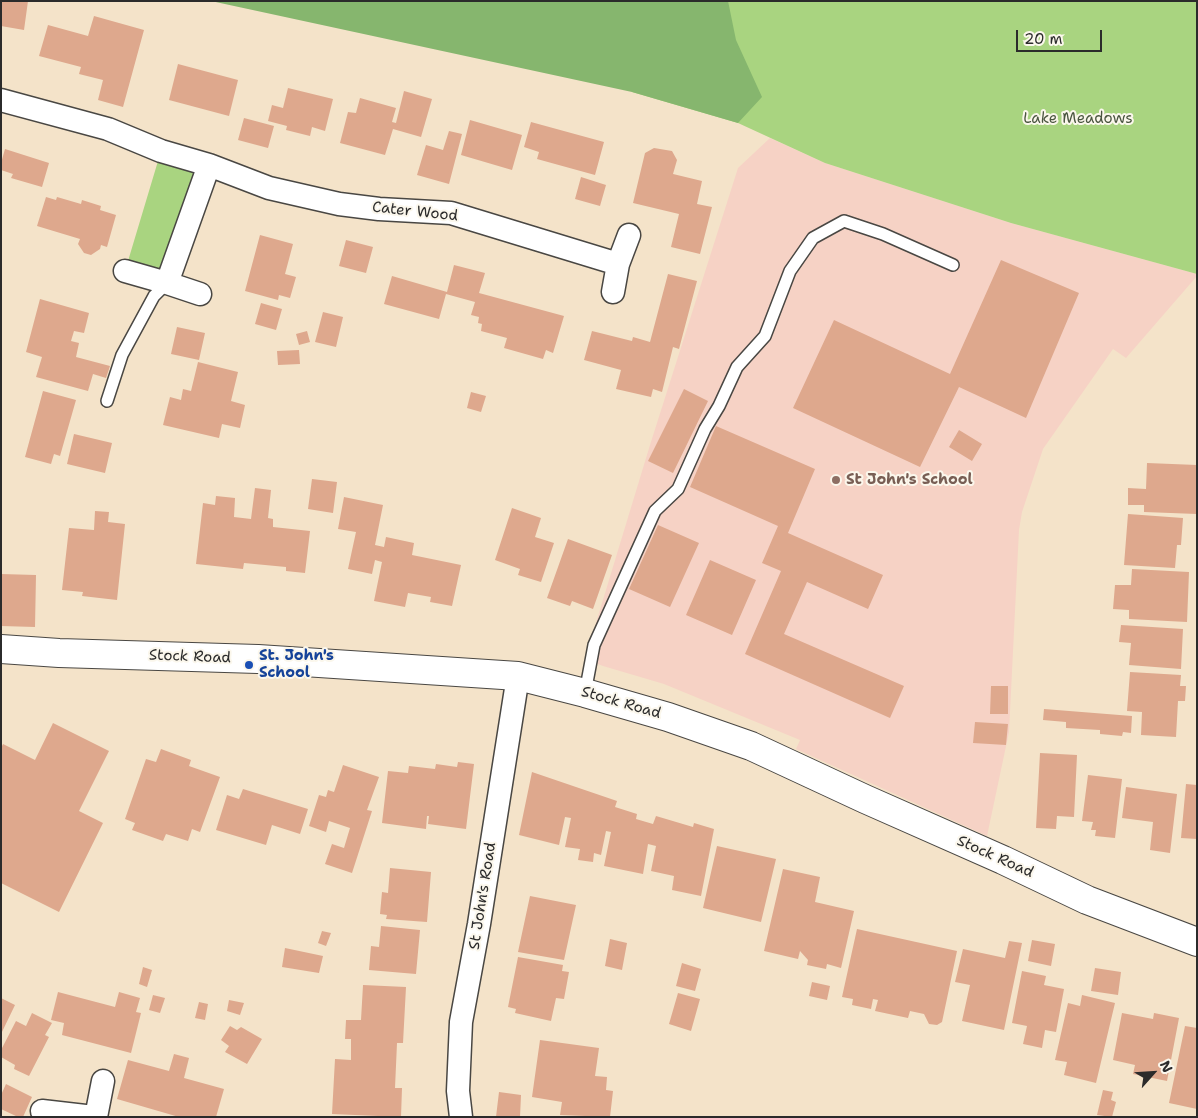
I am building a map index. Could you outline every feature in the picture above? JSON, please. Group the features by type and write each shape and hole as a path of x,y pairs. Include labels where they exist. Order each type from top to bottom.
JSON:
{"main road":[{"name":"Stock Road","path":"1,649 258,659 518,676 668,717 752,746 1087,900 1197,942"}],"street":[{"name":"Cater Wood","path":"1,100 108,129 269,188 338,204 379,209 451,213 618,264"},
{"path":"167,283 209,165"},
{"path":"614,292 618,264 629,235"},
{"path":"125,271 200,294"},
{"name":"St John's Road","path":"461,1117 458,1091 461,1022 480,924 518,676"},
{"path":"42,1111 95,1117 103,1081"}],"lane":[{"path":"585,693 594,645 655,511 678,489 705,429 719,406 737,368 765,336 790,272 813,238 844,221 883,234 953,265"},
{"path":"106,401 122,355 154,296 167,283"}],"shaded area":[{"name":"St John's School","path":"770,138 825,163 1011,223 1197,274 1126,358 1113,349 1043,449 1022,512 1019,530 1009,732 987,836 796,749 800,740 664,684 585,659 650,445 738,168"}],"green space":[{"path":"211,1 728,1 736,40 762,97 738,123 632,92"},
{"name":"Lake Meadows","path":"646,1 1197,1 1197,274 1011,223 825,163 738,123 632,92"},
{"path":"161,151 209,165 167,283 125,271"}],"building":[{"path":"1,1 28,1 24,30 1,26"},
{"path":"94,16 144,30 123,107 98,100 103,80 79,74 81,67 39,56 48,25 88,36"},
{"path":"178,64 238,80 229,116 169,100"},
{"path":"288,88 333,99 325,131 312,127 310,136 286,130 287,126 268,121 272,105 283,108"},
{"path":"404,91 432,99 421,137 393,129 385,155 340,143 348,112 356,113 360,98 396,108 392,122 396,123"},
{"path":"244,118 274,126 268,148 238,140"},
{"path":"470,120 522,135 512,170 461,155"},
{"path":"531,122 604,142 595,175 537,159 539,152 524,147"},
{"path":"449,131 462,134 449,184 417,175 426,145 443,150"},
{"path":"654,148 672,151 677,160 673,174 702,181 697,204 712,207 700,254 671,247 679,214 633,203 645,153"},
{"path":"5,149 49,163 42,187 11,178 13,174 1,170"},
{"path":"581,177 606,185 600,206 575,199"},
{"path":"46,197 56,200 57,197 81,204 82,200 101,206 100,210 116,215 107,247 101,245 100,249 91,255 84,253 78,244 80,239 37,226"},
{"path":"260,235 293,244 285,274 296,277 290,298 279,295 278,300 245,291"},
{"path":"346,240 373,247 366,273 339,266"},
{"path":"1001,260 1079,293 1026,418 959,387 920,467 793,408 834,320 950,374"},
{"path":"454,265 485,273 479,293 564,316 553,353 546,350 543,359 504,348 507,338 481,331 482,324 478,323 479,317 471,315 475,302 446,294 439,319 384,304 392,276 447,292"},
{"path":"668,274 697,281 679,349 673,347 662,392 653,389 651,397 616,389 621,370 584,360 592,331 632,341 633,337 650,342"},
{"path":"40,299 89,313 84,333 74,331 71,341 79,343 76,357 110,366 106,378 93,374 88,391 36,377 42,357 26,352"},
{"path":"261,303 282,309 276,330 255,324"},
{"path":"323,312 343,317 336,347 315,342"},
{"path":"177,327 205,333 199,360 171,354"},
{"path":"307,331 310,342 299,345 296,334"},
{"path":"299,350 300,364 278,365 277,351"},
{"path":"198,362 238,372 231,401 245,405 240,428 222,424 219,438 163,425 170,397 181,400 183,389 191,391"},
{"path":"684,389 708,401 673,473 648,461"},
{"path":"43,391 76,400 60,456 54,454 51,464 25,457"},
{"path":"471,392 486,396 481,412 467,408"},
{"path":"716,426 815,469 788,533 883,575 868,609 807,582 784,634 904,686 890,718 745,654 781,571 762,563 778,526 690,487"},
{"path":"959,430 982,444 972,461 949,447"},
{"path":"74,434 112,443 105,473 67,464"},
{"path":"1147,463 1197,465 1197,514 1144,512 1144,505 1128,505 1128,488 1146,489"},
{"path":"312,479 337,482 333,513 308,509"},
{"path":"255,488 271,490 268,518 273,519 273,527 310,531 305,573 286,571 286,567 244,563 243,569 196,564 203,503 215,505 216,496 235,498 234,517 251,519"},
{"path":"344,497 383,505 375,545 384,547 386,537 414,543 412,555 461,565 452,606 430,602 431,597 408,593 405,607 374,601 382,562 375,560 372,574 348,569 356,532 338,529"},
{"path":"512,508 541,518 535,537 554,543 541,582 518,575 520,569 495,560"},
{"path":"95,511 109,512 108,522 125,524 117,600 82,596 83,592 62,590 69,528 94,530"},
{"path":"1128,514 1183,518 1181,545 1177,545 1175,568 1124,565"},
{"path":"658,525 699,543 670,607 629,589"},
{"path":"568,539 612,555 593,609 572,601 570,606 547,598"},
{"path":"710,560 756,580 732,635 686,615"},
{"path":"1132,569 1189,572 1187,622 1129,619 1129,610 1113,609 1115,585 1131,585"},
{"path":"1,574 36,575 35,627 1,626"},
{"path":"1121,625 1183,629 1181,669 1129,665 1131,643 1119,642"},
{"path":"1130,672 1181,675 1180,686 1186,686 1185,701 1178,701 1176,737 1141,735 1142,712 1127,711"},
{"path":"991,686 1008,686 1008,714 990,714"},
{"path":"1044,709 1132,716 1131,733 1123,732 1122,736 1100,734 1100,730 1066,728 1066,722 1043,720"},
{"path":"975,722 1008,724 1006,745 973,743"},
{"path":"53,723 109,751 79,811 103,823 59,912 1,883 1,748 3,744 35,760"},
{"path":"161,749 191,760 189,766 220,777 200,832 192,829 188,841 166,834 163,841 132,830 135,823 125,819 146,759 156,762"},
{"path":"1040,753 1077,755 1074,817 1057,816 1056,829 1036,828"},
{"path":"458,762 474,764 466,829 428,824 429,816 427,816 426,829 382,823 388,771 408,773 409,766 435,769 436,764 457,767"},
{"path":"343,765 379,777 367,810 372,811 352,873 325,864 332,844 344,848 350,828 329,821 326,832 309,826 319,795 326,797 328,790 334,792"},
{"path":"532,772 617,801 615,807 637,814 636,819 653,824 656,816 693,827 694,823 714,829 701,896 672,890 674,876 651,871 656,846 648,844 643,874 604,866 611,832 606,831 601,855 594,853 593,862 578,860 580,849 565,847 571,818 565,817 559,845 519,835"},
{"path":"1088,775 1122,779 1115,838 1095,836 1096,830 1091,830 1093,822 1082,821"},
{"path":"1186,784 1197,785 1197,839 1181,838"},
{"path":"1126,787 1177,794 1170,853 1150,850 1153,822 1122,818"},
{"path":"243,789 308,809 300,834 272,825 266,845 216,830 227,795 239,799"},
{"path":"717,846 776,859 761,922 703,908"},
{"path":"390,868 431,872 427,922 386,919 387,915 380,914 382,892 388,893"},
{"path":"783,869 820,877 815,902 854,911 841,968 827,964 826,969 807,965 808,960 800,951 798,959 764,951"},
{"path":"530,896 576,905 564,960 518,952"},
{"path":"381,926 420,930 416,974 369,970 371,946 379,947"},
{"path":"857,929 957,951 942,1022 937,1025 929,1024 924,1014 910,1011 908,1018 875,1011 878,1000 873,999 871,1009 852,1005 853,999 842,997"},
{"path":"322,931 331,933 326,946 318,943"},
{"path":"610,939 627,943 622,970 605,966"},
{"path":"1032,940 1055,944 1051,966 1028,961"},
{"path":"1009,941 1022,943 1004,1030 962,1021 970,985 955,982 963,949 1005,958"},
{"path":"285,948 323,956 319,973 282,967"},
{"path":"518,957 563,965 562,971 569,972 564,999 556,998 551,1021 515,1013 516,1009 508,1007"},
{"path":"682,963 701,969 695,991 676,986"},
{"path":"143,967 152,970 147,987 139,984"},
{"path":"1095,968 1121,972 1118,995 1091,991"},
{"path":"1022,971 1046,976 1044,985 1064,989 1056,1032 1045,1030 1042,1048 1023,1044 1027,1026 1012,1023"},
{"path":"812,982 830,986 827,1000 809,996"},
{"path":"363,985 406,987 403,1043 397,1043 395,1088 402,1088 401,1117 332,1114 335,1059 351,1060 351,1039 345,1039 346,1020 361,1020"},
{"path":"58,992 115,1007 119,992 140,998 136,1012 141,1013 131,1053 62,1035 64,1023 51,1020"},
{"path":"678,993 700,999 691,1031 669,1024"},
{"path":"153,995 165,998 160,1013 149,1010"},
{"path":"1082,995 1115,1003 1096,1083 1064,1075 1067,1062 1055,1060 1068,1003 1080,1006"},
{"path":"1,998 15,1005 1,1034"},
{"path":"229,1000 244,1003 240,1015 227,1011"},
{"path":"199,1002 208,1004 205,1020 195,1018"},
{"path":"32,1013 52,1023 45,1035 49,1037 29,1076 14,1069 15,1065 1,1057 1,1050 16,1021 26,1026"},
{"path":"1122,1013 1153,1019 1154,1013 1179,1018 1167,1081 1133,1074 1135,1065 1113,1060"},
{"path":"230,1026 237,1030 241,1027 262,1039 247,1064 225,1052 229,1046 221,1040"},
{"path":"1185,1026 1197,1028 1197,1109 1169,1103"},
{"path":"540,1040 599,1048 595,1076 607,1077 606,1090 613,1091 610,1117 560,1115 562,1102 532,1097"},
{"path":"174,1054 189,1058 184,1078 224,1089 216,1117 179,1117 117,1099 128,1060 169,1071"},
{"path":"6,1084 32,1097 23,1117 18,1117 1,1109 1,1095"},
{"path":"1103,1090 1113,1092 1111,1100 1116,1102 1112,1117 1097,1115"},
{"path":"499,1092 521,1095 520,1117 496,1117"}],"place":[{"name":"St John's School","path":"836,480"},
{"name":"St. John's School","path":"249,665"}]}
